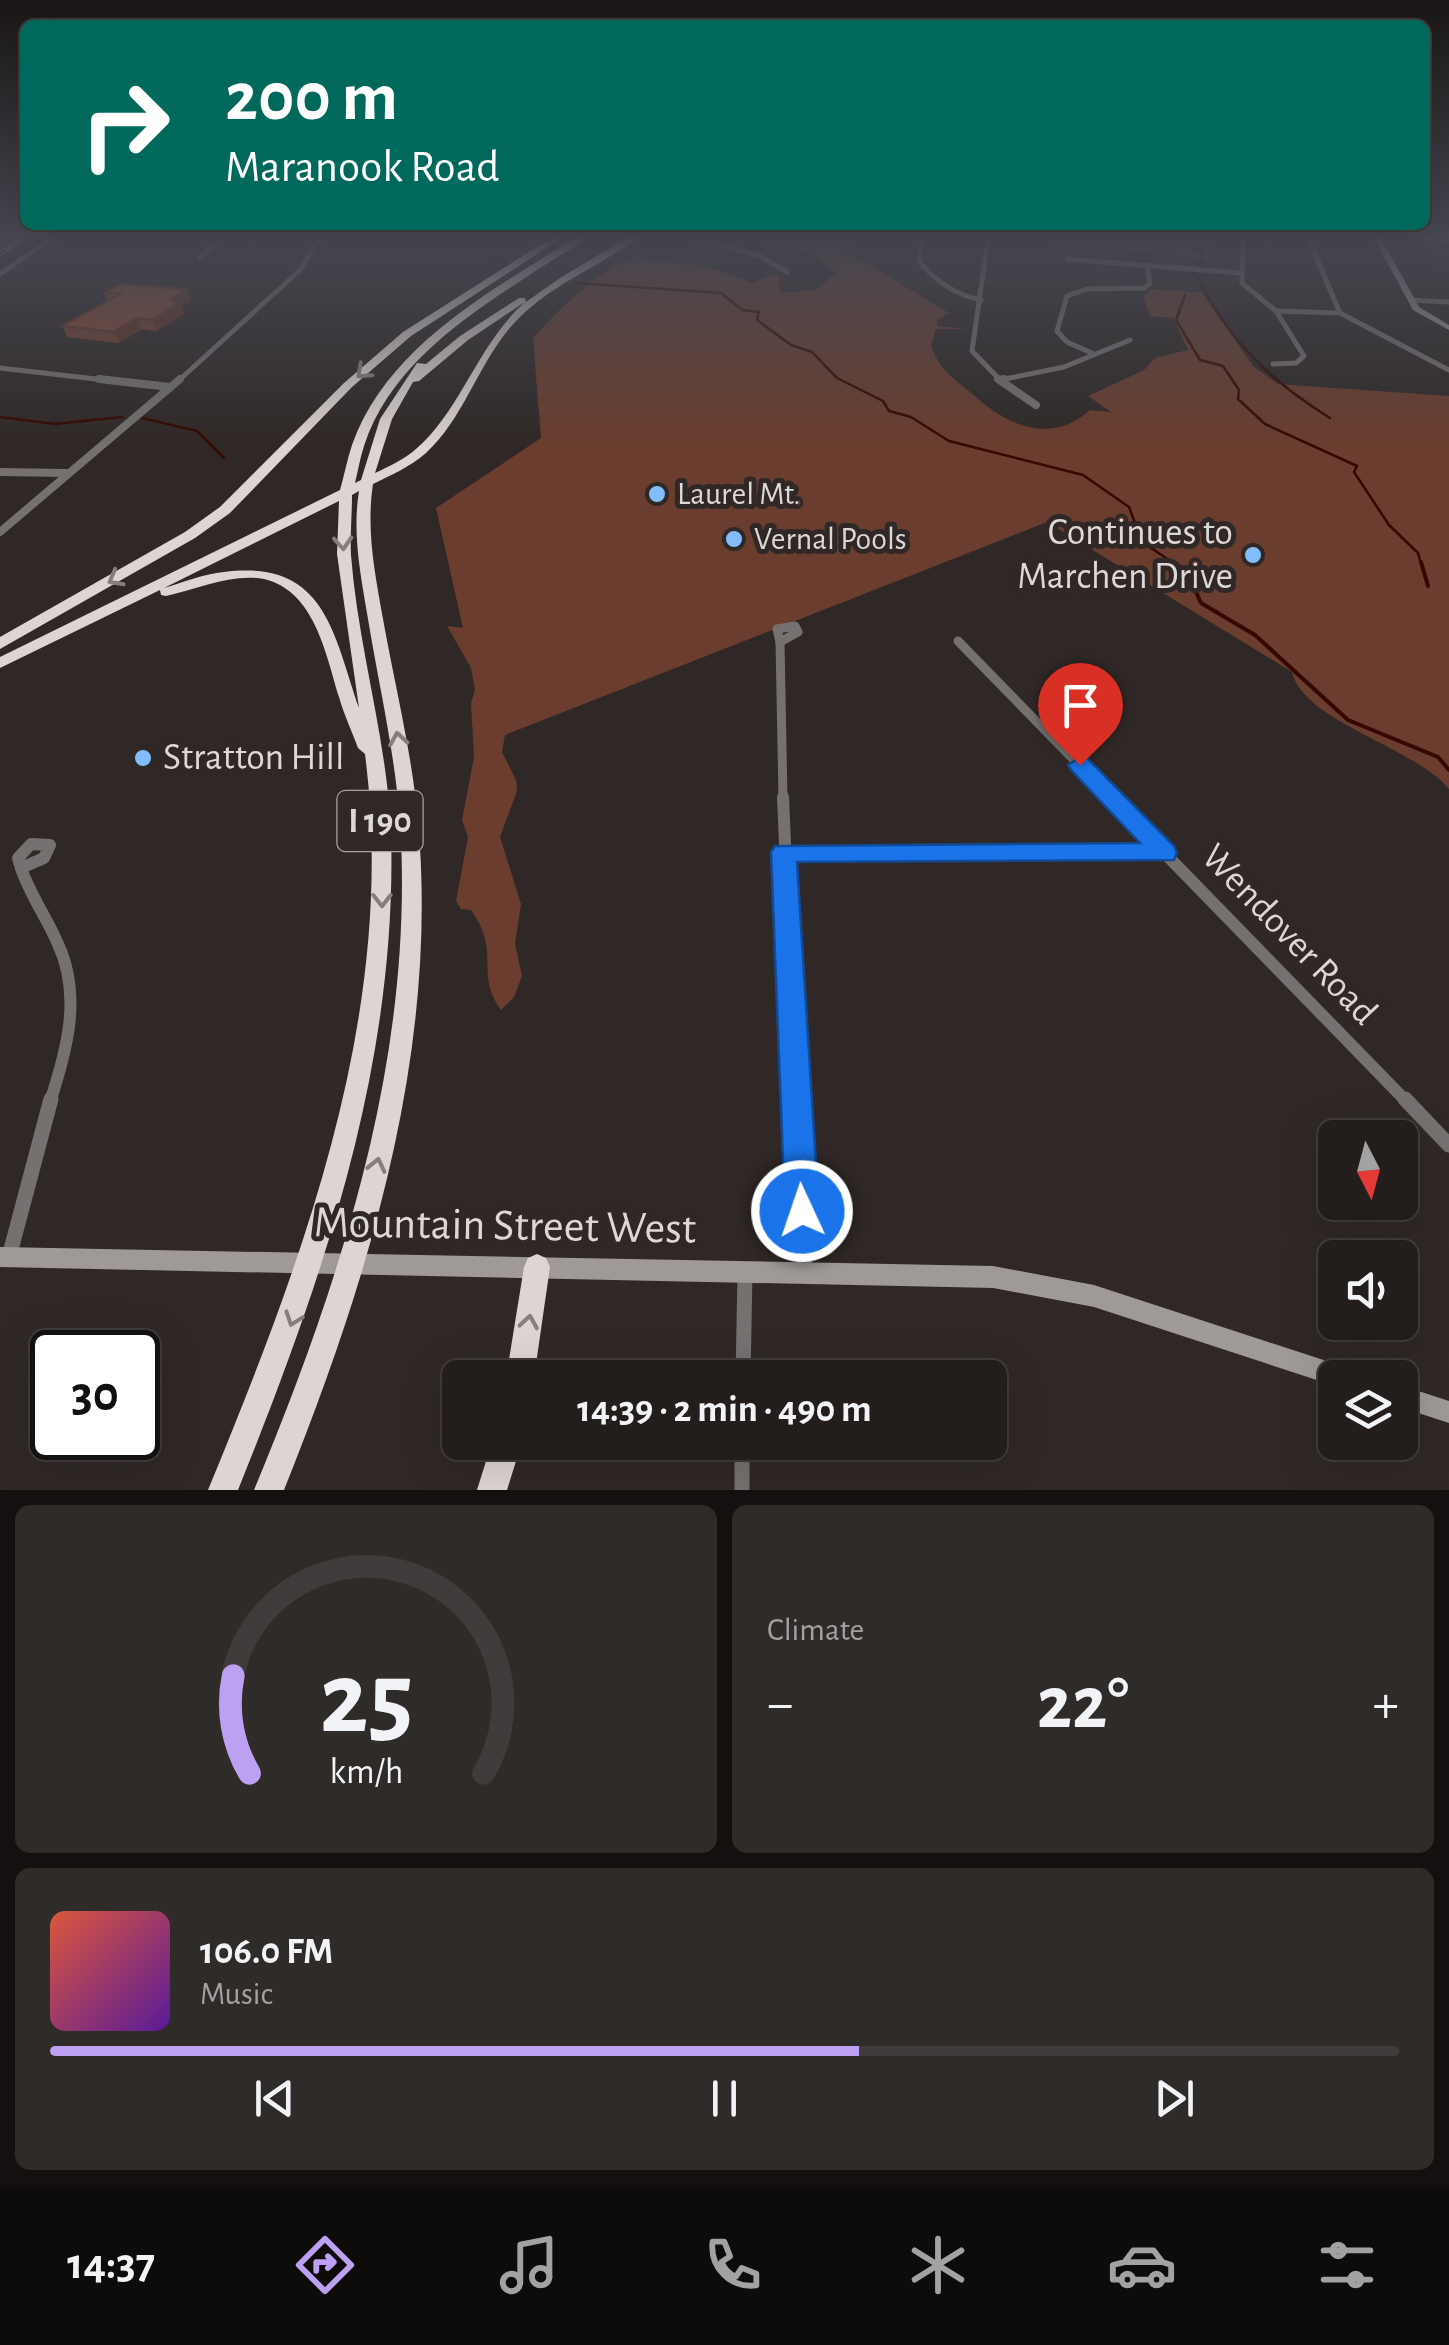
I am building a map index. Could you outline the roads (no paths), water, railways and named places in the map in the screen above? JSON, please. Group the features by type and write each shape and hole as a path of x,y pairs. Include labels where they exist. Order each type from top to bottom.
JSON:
{"highway":[{"path":"0,644 143,563 226,510 378,358 445,308"},
{"path":"379,399 384,381 431,326 457,308"},
{"name":"I 190","path":"223,1490 306,1280 356,1105 380,940 381,829 342,523 350,464 379,399 412,358 476,308"},
{"name":"I 190","path":"269,1490 358,1238 403,1031 413,919 408,818 362,522 371,456 387,415 406,384 458,327 493,308"},
{"path":"0,664 387,474 418,455 442,432 513,319 527,308"},
{"path":"50,638 206,580 240,575 282,579 309,597 322,615 356,725 375,764"},
{"path":"523,1360 538,1267"},
{"path":"492,1490 501,1460"}],"main road":[{"name":"Mountain Street West","path":"410,1264 1016,1280 1094,1296 1183,1324"}],"street":[{"path":"0,532 258,308"},
{"path":"980,308 972,351 982,367 1036,404"},
{"path":"1064,308 1057,331 1067,342 1094,354"},
{"path":"1271,308 1304,356 1296,363 1273,364"},
{"path":"1338,308 1340,312"},
{"path":"1417,308 1449,328"},
{"path":"1276,311 1340,312 1449,370"},
{"path":"1000,380 1064,367 1130,340"},
{"path":"0,368 170,386"},
{"path":"0,472 68,473"},
{"name":"Wendover Road","path":"958,641 1449,1146"},
{"path":"780,642 784,852 805,1272"},
{"path":"784,852 1165,853"},
{"path":"4,1258 70,1022 67,966 20,868"},
{"name":"Mountain Street West","path":"4,1258 410,1264"},
{"path":"743,1360 745,1270"},
{"path":"1183,1324 1318,1369"},
{"path":"1418,1402 1449,1412"},
{"path":"742,1460 742,1490"}],"waterway":[{"path":"739,308 759,312 757,320 791,345 812,352 837,378 883,401 889,411 911,417 949,441 1083,475 1129,507 1142,542 1187,572 1201,603 1255,635 1348,720 1438,757 1449,770"},
{"path":"1180,308 1176,320 1200,360 1223,366 1239,390 1238,399 1265,424 1357,466 1354,472 1389,525 1418,553 1421,564"},
{"path":"1214,308 1269,373 1330,418"},
{"path":"0,417 55,424 122,417"},
{"path":"142,418 197,431 224,458"},
{"path":"1421,562 1428,586"}],"place":[{"name":"Laurel Mt.","path":"657,494"},
{"name":"Vernal Pools","path":"734,539"},
{"name":"Continues to Marchen Drive","path":"1253,555"},
{"name":"Stratton Hill","path":"143,758"}]}
